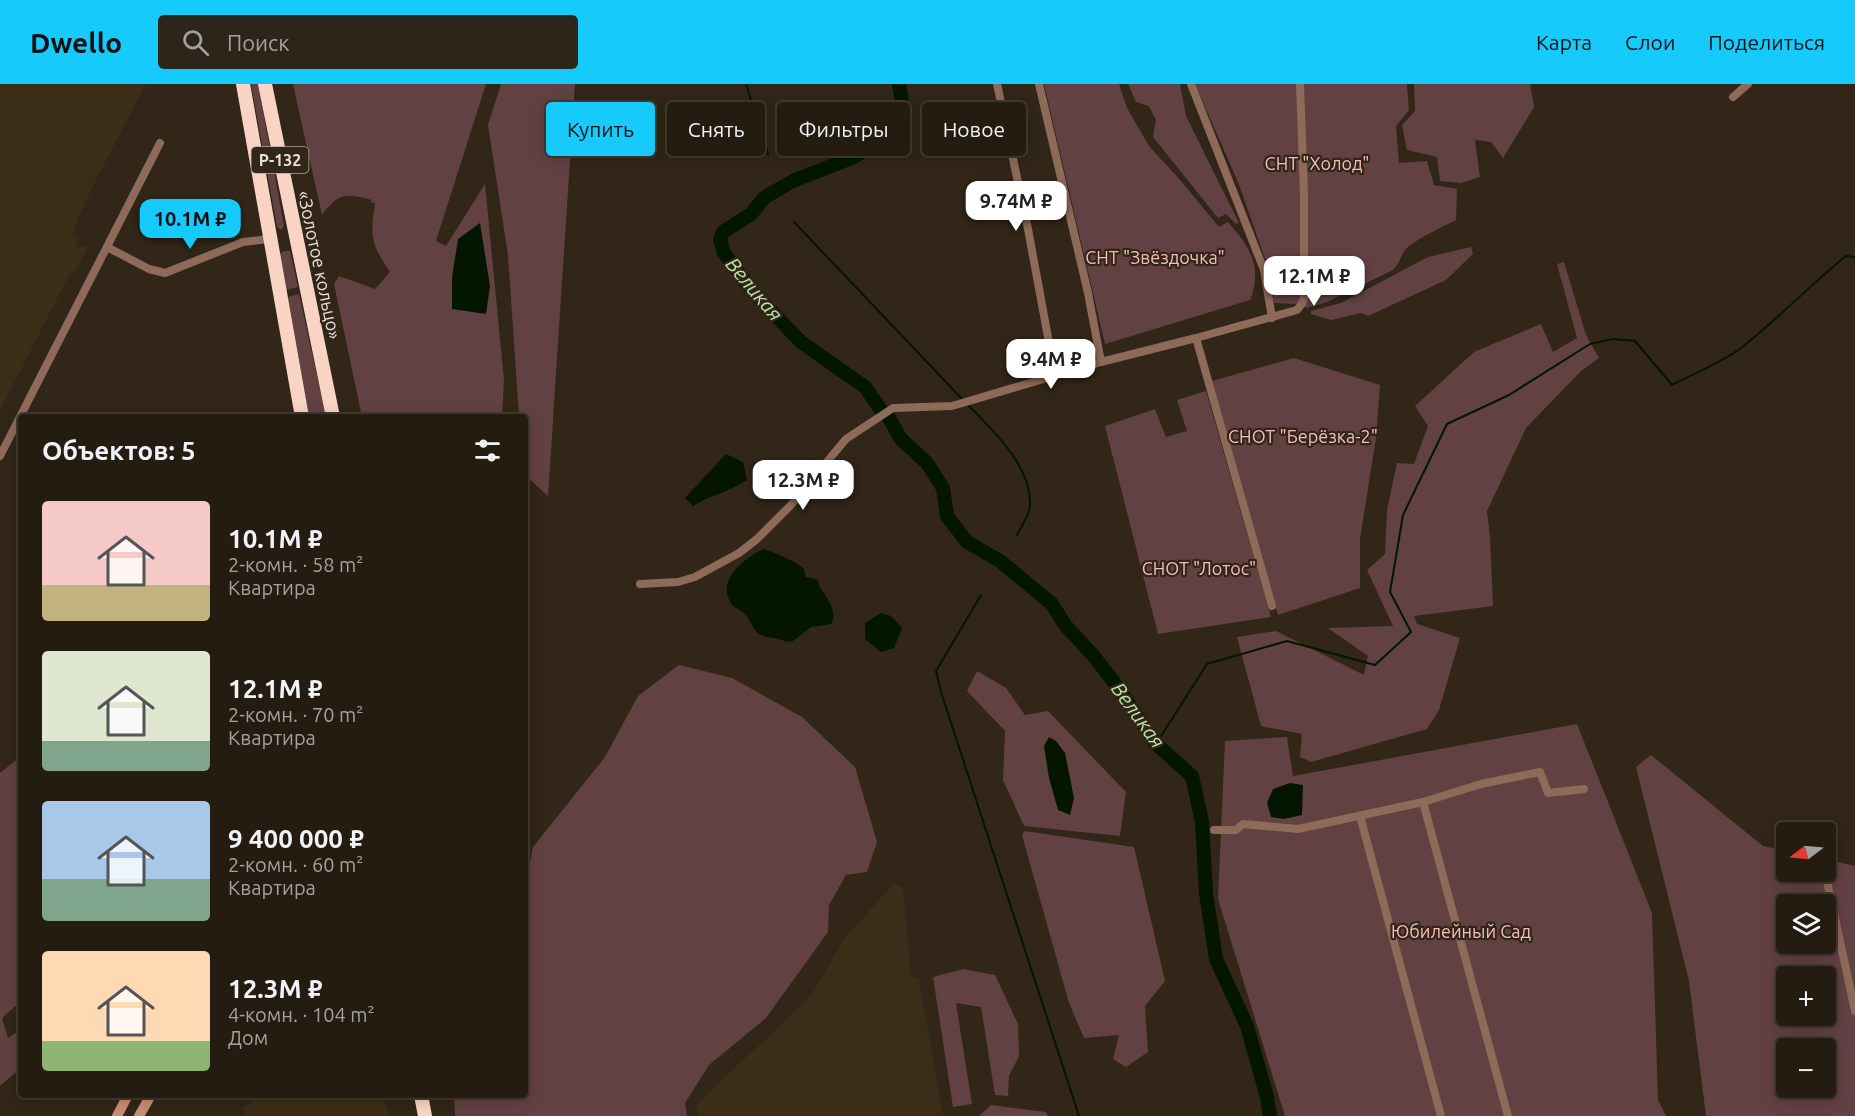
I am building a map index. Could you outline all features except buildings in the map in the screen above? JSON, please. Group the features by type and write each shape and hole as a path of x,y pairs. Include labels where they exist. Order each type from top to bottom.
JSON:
{"highway":[{"name":"Р-132","path":"243,84 301,414"},
{"name":"«Золотое кольцо»","path":"265,84 332,414"},
{"path":"270,239 295,237"},
{"path":"422,1098 425,1116"}],"main road":[{"path":"117,1116 126,1098"},
{"path":"140,1116 149,1098"}],"street":[{"path":"997,84 1028,229 1055,375"},
{"path":"1039,84 1088,293 1101,362"},
{"path":"1191,84 1264,270 1272,318"},
{"path":"640,584 670,582 695,577 739,553 757,539 790,506 846,439 888,410 898,407 952,406 1101,362 1297,310 1304,299 1304,195 1300,84"},
{"path":"1733,97 1748,84"},
{"path":"22,414 160,143"},
{"path":"107,247 149,269 165,273 243,242 270,239"},
{"path":"1196,338 1272,606"},
{"path":"0,456 18,421"},
{"path":"1214,830 1236,830 1243,824 1298,829 1422,802 1481,784 1540,772 1548,793 1584,789"},
{"path":"1422,802 1508,1116"},
{"path":"1360,816 1441,1116"},
{"path":"1827,882 1855,1011"}],"shaded area":[{"path":"0,84 146,84 75,226 73,236 77,237 76,246 88,247 74,274 71,272 0,410"},
{"path":"480,223 490,286 486,314 452,309 452,277 458,239"},
{"path":"726,454 743,462 747,480 693,506 685,498"},
{"path":"763,549 796,563 803,568 806,577 816,579 833,610 831,624 811,627 793,641 786,642 759,634 746,615 732,605 727,594 730,578 741,564"},
{"path":"881,613 891,616 902,628 894,648 881,652 865,639 865,623"},
{"path":"1049,737 1056,741 1065,753 1074,798 1070,815 1058,810 1049,778 1044,746"},
{"path":"1290,783 1303,785 1302,815 1284,819 1271,817 1267,803 1273,789"},
{"path":"894,884 903,888 911,978 919,979 943,1116 698,1116 696,1105 810,997 846,936"},
{"path":"258,1098 385,1098 388,1116 245,1116 243,1107"}],"green space":[{"path":"251,84 258,84 284,226 281,230 277,227"},
{"path":"293,84 486,84 436,241 446,246 485,184 504,380 502,414 361,414 334,284 339,276 375,289 390,272 374,240 375,203 362,198 343,197 333,202 322,215"},
{"path":"501,84 575,84 574,102 546,102 546,156 570,156 548,496 528,478 528,414 519,414 508,255 488,125"},
{"name":"СНТ \"Звёздочка\"","path":"1044,84 1119,84 1127,108 1149,146 1219,227 1228,222 1243,240 1255,267 1254,288 1250,300 1105,344"},
{"path":"1128,84 1180,84 1186,116 1239,223 1236,224 1226,214 1218,218 1153,137 1156,120 1149,106 1136,102"},
{"name":"СНТ \"Холод\"","path":"1195,84 1407,84 1409,110 1396,126 1399,163 1427,161 1434,185 1457,189 1456,220 1409,246 1393,270 1327,302 1307,308 1299,304 1274,303 1268,267 1238,182"},
{"path":"1414,84 1530,84 1534,107 1503,158 1491,142 1475,140 1480,177 1461,183 1440,181 1437,157 1407,150 1402,125 1415,111"},
{"path":"1471,247 1473,254 1446,280 1368,316 1361,313 1331,320 1311,314 1311,311 1341,303 1428,257"},
{"path":"284,251 290,251 298,287 286,290 278,255"},
{"path":"1564,262 1586,335 1599,358 1581,371 1526,428 1487,511 1493,606 1414,616 1417,624 1460,638 1439,710 1427,729 1311,762 1300,757 1302,734 1261,726 1237,637 1276,631 1364,675 1368,656 1328,628 1393,626 1367,570 1385,554 1387,510 1397,463 1414,464 1428,426 1415,406 1474,352 1541,324 1553,352 1577,338 1557,264"},
{"path":"299,294 325,414 308,414 288,297"},
{"name":"СНОТ \"Берёзка-2\"","path":"1294,358 1380,385 1376,438 1360,539 1360,588 1278,615 1212,381"},
{"name":"СНОТ \"Лотос\"","path":"1206,391 1271,617 1158,634 1105,426 1155,409 1166,437 1187,431 1177,400"},
{"path":"679,665 732,678 802,717 855,767 877,842 867,872 846,875 829,905 828,932 766,1018 709,1065 685,1103 687,1116 455,1116 454,1098 528,1098 528,873 533,847 605,757 638,696"},
{"path":"977,671 1006,688 1025,715 1048,711 1126,792 1120,836 1024,826 1003,780 1005,731 967,691"},
{"name":"Юбилейный Сад","path":"1577,724 1652,913 1658,1100 1666,1116 1285,1116 1218,899 1225,741 1287,737 1293,776"},
{"path":"1651,755 1763,846 1776,849 1776,882 1836,882 1836,861 1855,866 1855,1116 1706,1116 1689,981 1636,767"},
{"path":"18,758 18,1004 2,1018 8,1038 18,1031 18,1071 0,1086 0,773"},
{"path":"1025,831 1134,847 1165,981 1145,1006 1148,1052 1126,1067 1113,1059 1119,1035 1084,1038 1069,1003 1022,835"},
{"path":"963,969 995,975 1018,1024 1019,1056 1009,1076 1008,1096 995,1095 981,1007 956,1003 972,1104 953,1107 933,977"},
{"path":"991,1105 1046,1112 1048,1116 979,1116"}],"waterway":[{"path":"746,84 768,154"},
{"name":"Великая","path":"881,410 865,387 801,342 753,292 724,253 720,239 723,232 751,214 765,197 793,181 854,157 897,129 904,114 899,84"},
{"path":"794,222 963,400"},
{"path":"1156,744 1207,664 1287,641 1375,665 1411,632 1390,592 1403,515 1447,424 1509,395 1590,344 1613,339 1635,341 1672,385 1741,348 1846,256 1855,257"},
{"path":"967,404 1009,450 1025,477 1030,509 1017,535"},
{"name":"Великая","path":"889,418 901,439 927,463 943,488 947,516 967,542 1000,561 1052,604 1065,625 1114,682 1156,744 1192,776 1202,822 1206,893 1216,959 1247,1026 1270,1116"},
{"path":"981,595 936,671 1079,1116"}]}
